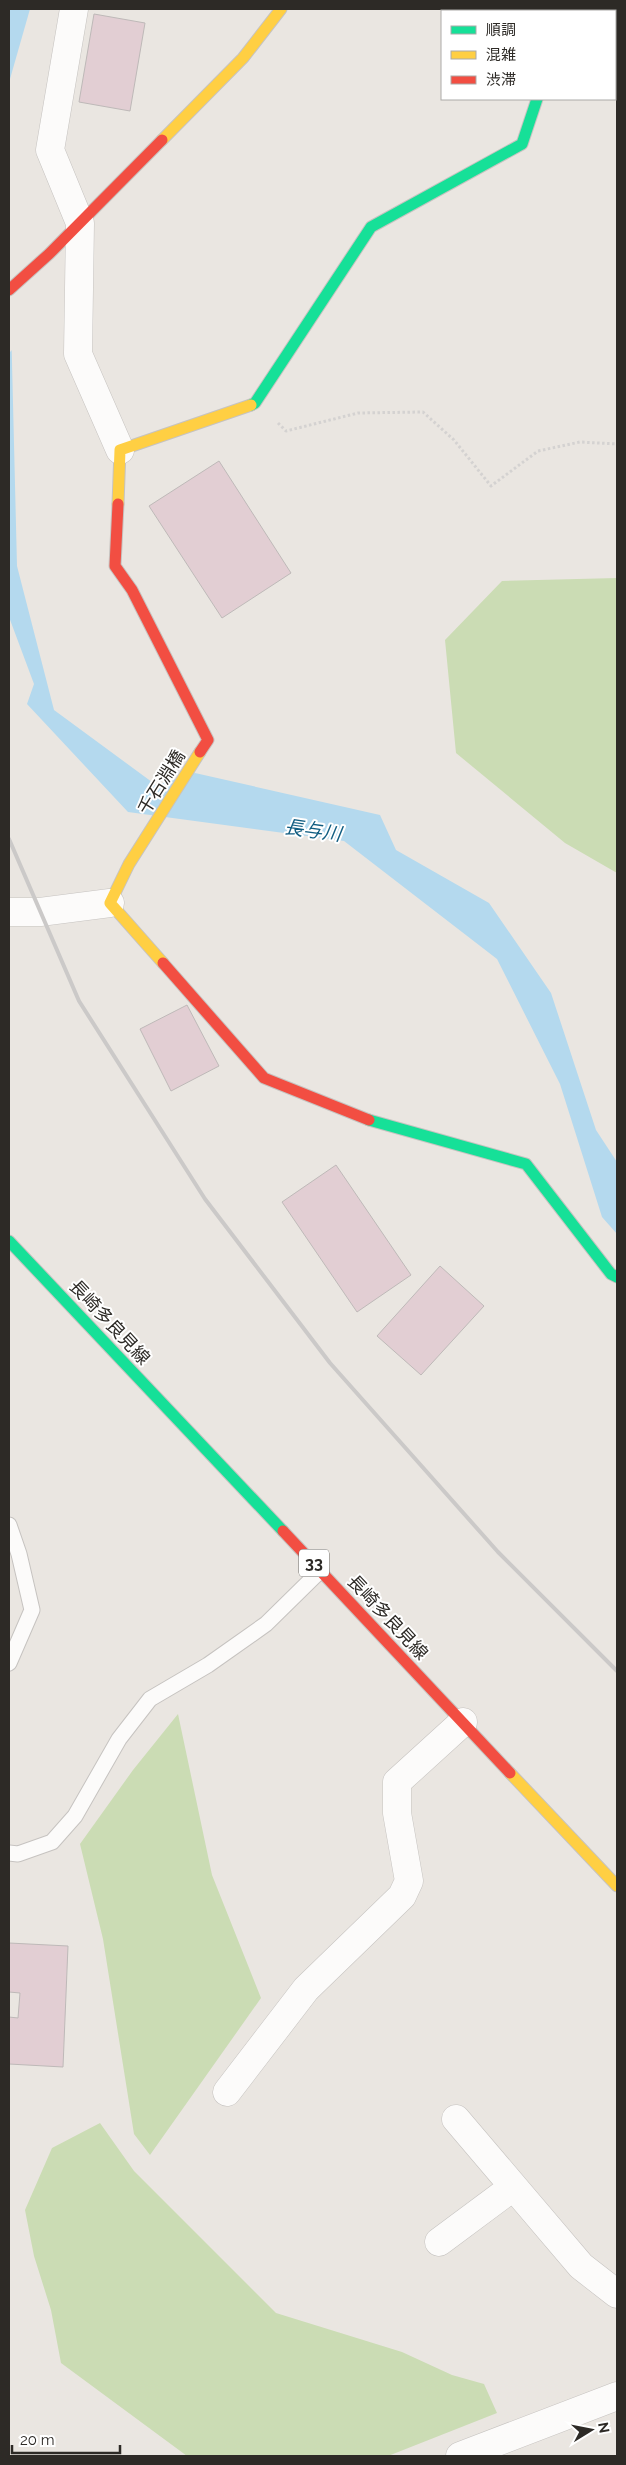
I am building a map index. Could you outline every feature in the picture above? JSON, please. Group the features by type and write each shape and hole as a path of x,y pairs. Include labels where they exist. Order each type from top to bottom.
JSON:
{"street":[{"path":"74,9 50,150 80,223 78,354 120,450 255,403 371,227 522,144 537,100"},
{"path":"9,290 49,254 243,58 281,9"},
{"name":"千石淵橋","path":"110,903 128,864 144,843 208,740 132,590 115,566 120,450"},
{"path":"9,912 40,912 110,903 264,1078 352,1115 526,1164 611,1274 617,1277"},
{"name":"長崎多良見線","path":"9,1241 617,1886"},
{"path":"227,2092 306,1989 402,1896 409,1881 397,1812 397,1782 463,1722"},
{"path":"456,2119 581,2266 617,2294"},
{"path":"439,2242 513,2187"},
{"path":"460,2456 617,2396"}],"lane":[{"path":"9,1525 19,1554 32,1610 9,1663"},
{"path":"9,1853 18,1854 52,1842 75,1816 119,1739 150,1699 208,1665 266,1624 321,1570"}],"path":[{"path":"255,403 286,431 358,413 423,412 454,440 491,486 538,451 580,442 617,444"}],"green space":[{"path":"617,578 617,873 565,843 456,753 445,640 502,581"},
{"path":"178,1714 212,1875 261,1998 150,2155 134,2134 103,1939 80,1844 133,1770"},
{"path":"100,2123 134,2171 276,2313 402,2352 452,2375 484,2384 497,2413 388,2456 187,2456 61,2363 51,2310 34,2256 25,2210 52,2148"}],"water":[{"path":"9,9 30,9 10,79 9,150"},
{"name":"長与川","path":"9,240 17,566 54,710 156,785 195,773 380,815 396,850 489,903 551,993 596,1130 617,1162 617,1234 602,1217 560,1084 497,959 344,841 128,812 27,704 34,684 9,617"}],"pier":[{"path":"9,237 11,240 14,348 9,353"}],"building":[{"path":"94,14 145,23 130,111 79,102"},
{"path":"219,461 291,573 222,618 149,506"},
{"path":"187,1005 219,1066 171,1091 140,1029"},
{"path":"336,1165 411,1275 357,1312 282,1202"},
{"path":"440,1266 484,1306 421,1375 377,1336"},
{"path":"9,1943 68,1946 63,2067 9,2064 9,2017 18,2018 20,1993 9,1992"}],"railway":[{"path":"9,839 79,1001 205,1199 330,1363 498,1552 617,1671"}],"traffic: fast":[{"path":"251,405 255,403 371,227 522,144 537,100"},
{"path":"369,1120 526,1164 611,1274 617,1277"},
{"path":"9,1241 283,1531"}],"traffic: slow":[{"path":"162,140 243,58 281,9"},
{"path":"118,504 120,450 251,405"},
{"path":"163,963 110,903 129,864 200,752"},
{"path":"510,1773 617,1886"}],"traffic: jam":[{"path":"9,290 49,254 162,140"},
{"path":"118,504 115,566 132,590 208,740 200,752"},
{"path":"163,963 264,1078 369,1120"},
{"path":"283,1531 510,1773"}]}
